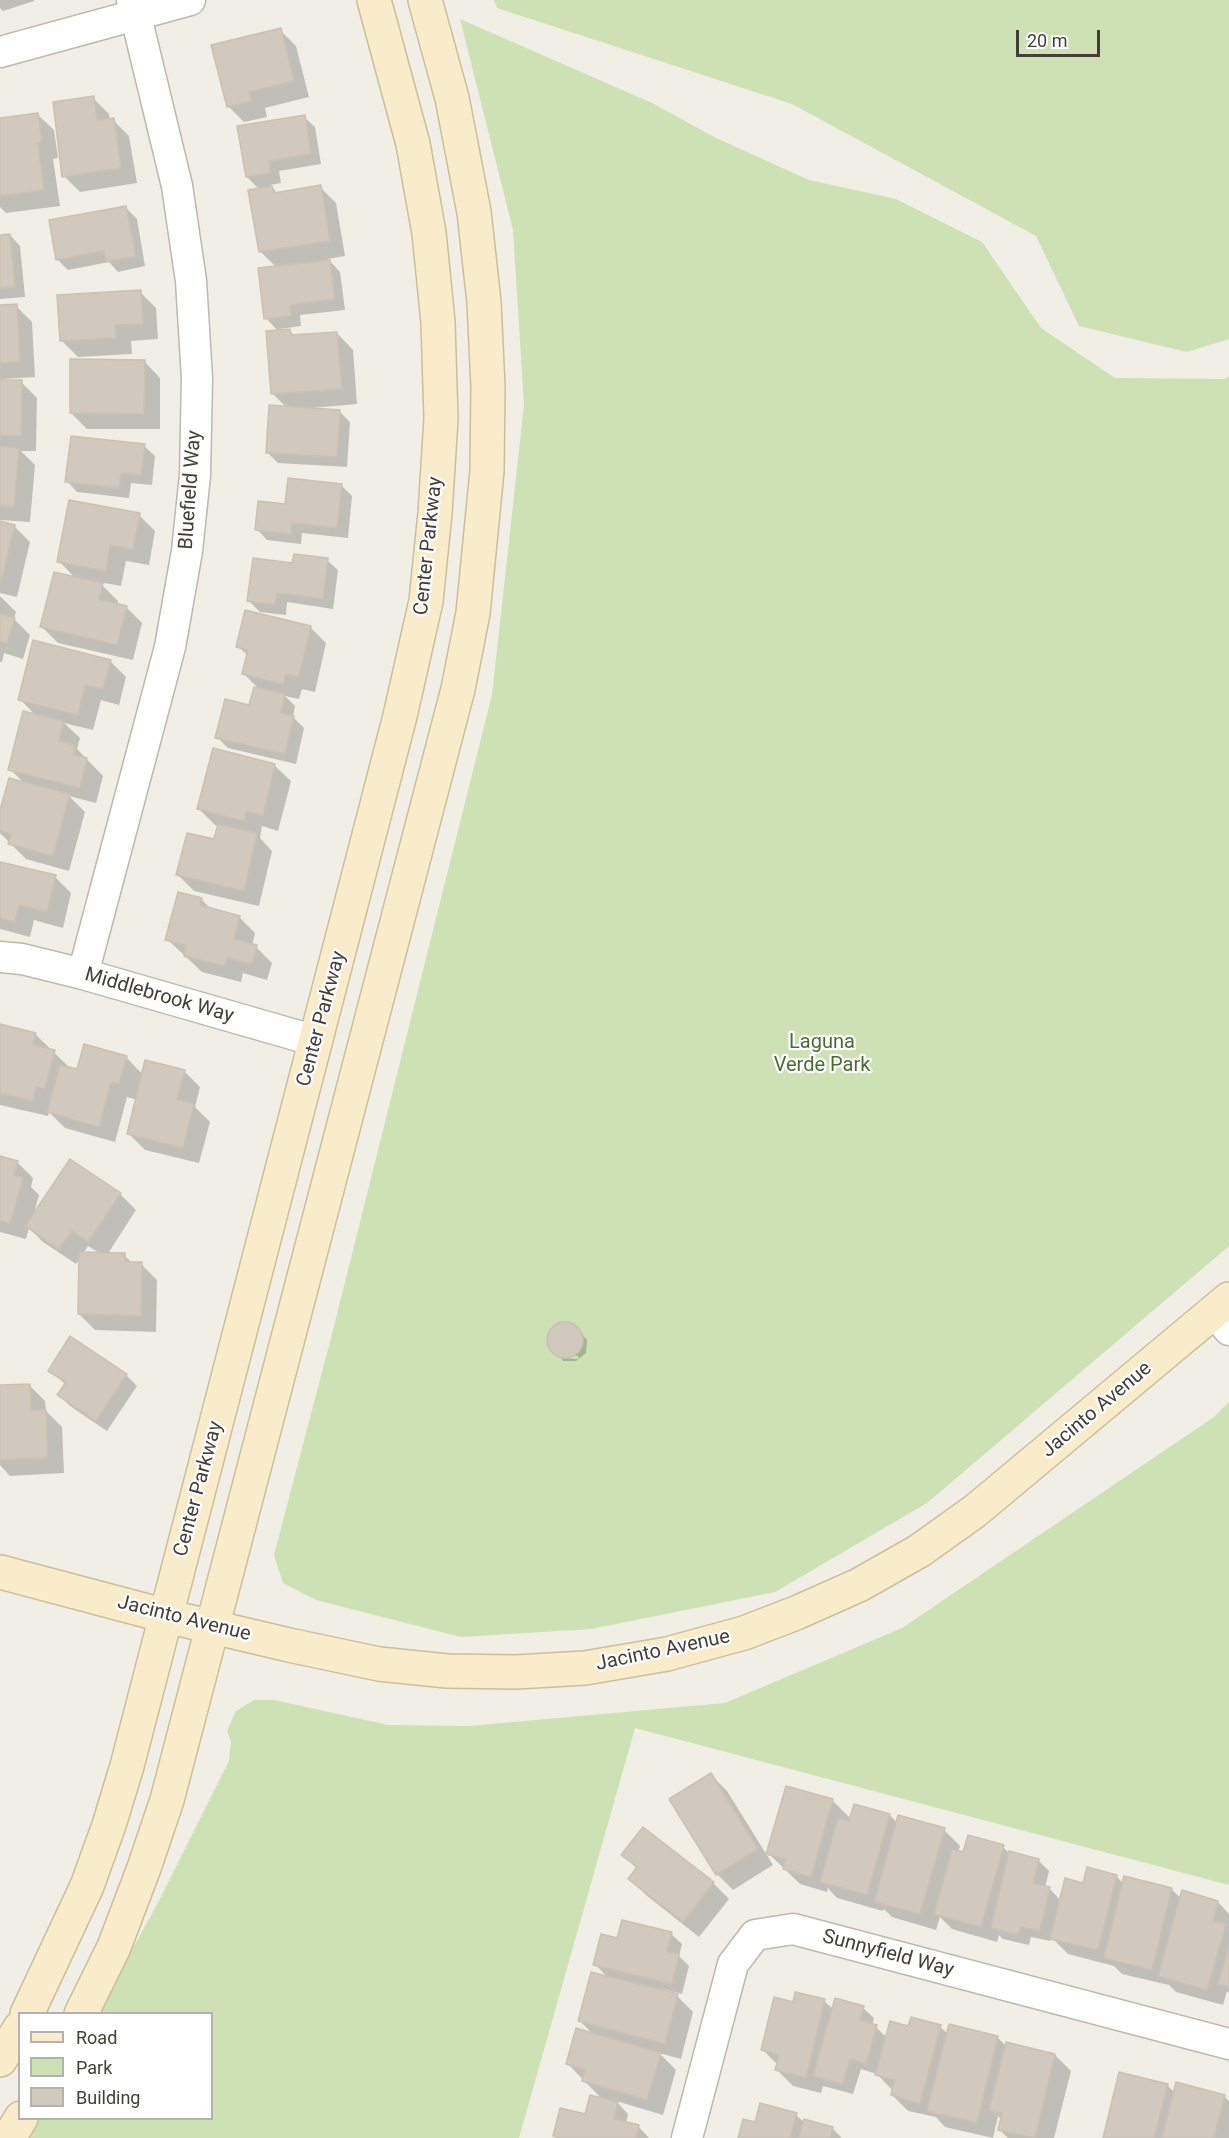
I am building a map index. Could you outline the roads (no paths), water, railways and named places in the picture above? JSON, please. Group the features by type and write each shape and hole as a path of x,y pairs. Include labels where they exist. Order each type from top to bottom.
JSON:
{"main road":[{"name":"Center Parkway","path":"27,2012 87,1886 127,1766 400,716 426,601 441,419 438,322 429,233 412,144 374,0"},
{"path":"82,2012 114,1947 167,1800 458,689 473,613 487,471 488,387 484,302 474,212 454,109 425,0"},
{"name":"Jacinto Avenue","path":"0,1572 166,1616 379,1664 447,1671 516,1672 585,1668 666,1654 744,1633 796,1614 859,1585 928,1544 975,1511 1224,1314"},
{"path":"0,2060 18,2031"},
{"path":"9,2138 20,2120"}],"street":[{"path":"0,52 134,7 190,0"},
{"name":"Bluefield Way","path":"83,974 170,647 187,552 195,475 197,378 191,281 177,186 134,7"},
{"name":"Middlebrook Way","path":"0,957 22,959 83,974 316,1041"},
{"name":"Sunnyfield Way","path":"687,2138 733,1964 755,1935 793,1929 1229,2044"}],"park label":[{"name":"Laguna Verde Park","path":"822,1054"}]}
